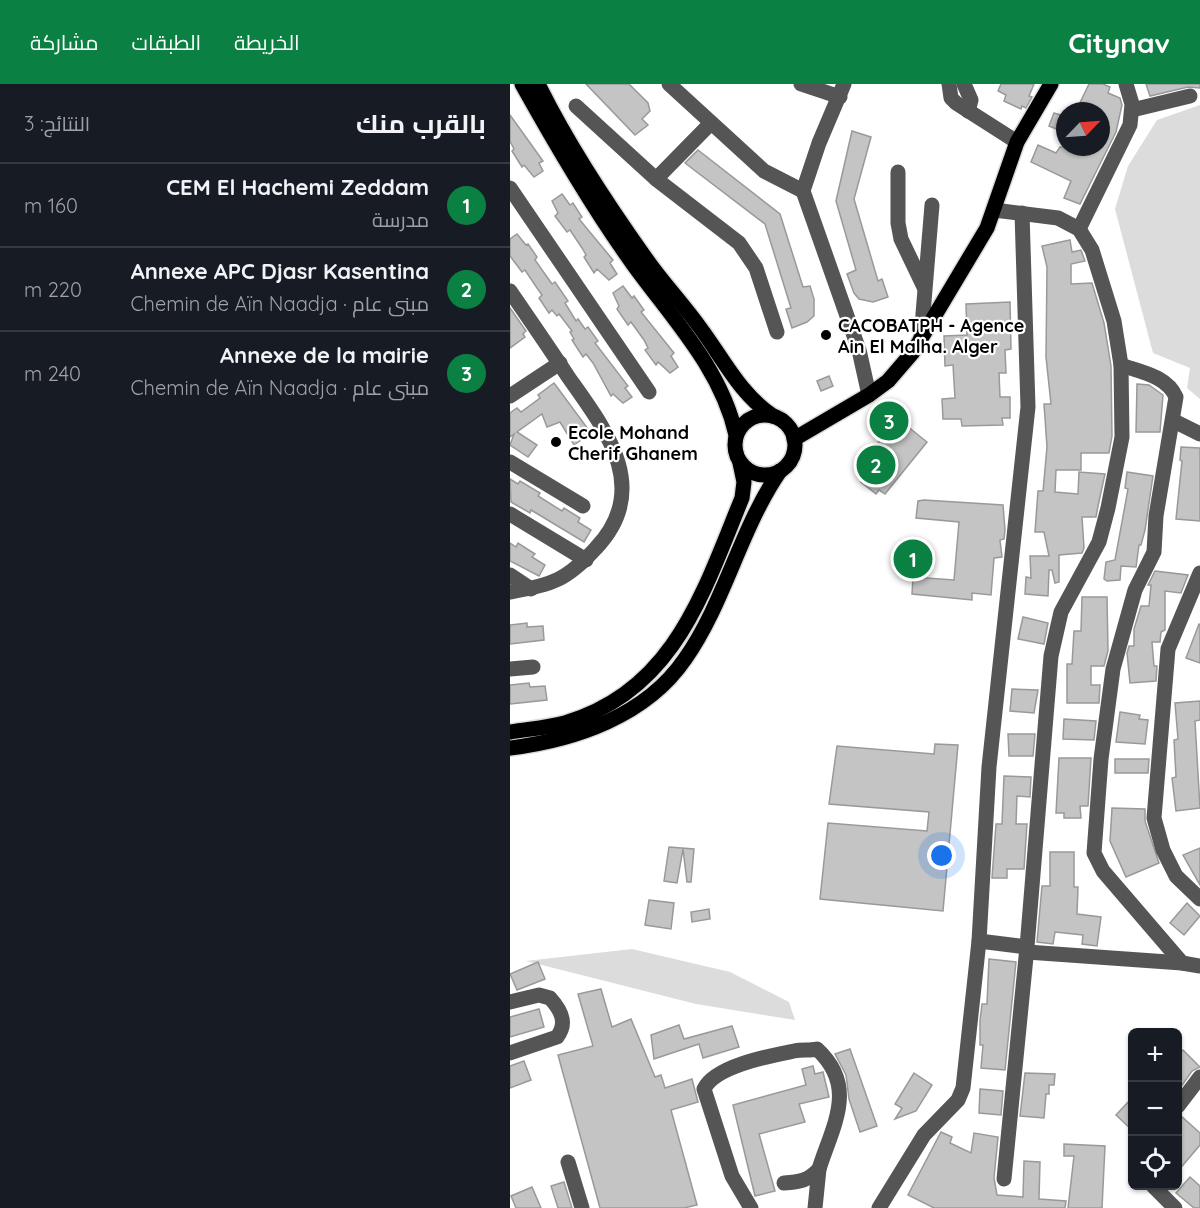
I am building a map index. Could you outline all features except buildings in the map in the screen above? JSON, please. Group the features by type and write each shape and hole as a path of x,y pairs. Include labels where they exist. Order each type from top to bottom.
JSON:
{"main road":[{"path":"510,732 564,724 603,708 633,689 659,665 681,636 699,602 742,498 744,482 736,454 736,435 727,402 709,367 631,262 546,128 522,84"},
{"path":"510,747 574,735 603,724 633,707 660,686 684,660 702,630 759,503 792,457 794,438 787,425 750,398 741,388 700,327 647,261 555,118 538,84"},
{"path":"794,438 869,395 888,381 913,352 987,228 1017,142 1051,84"},
{"path":"736,435 747,420 764,415 774,416"},
{"path":"740,463 748,471 759,475 780,471"}],"street":[{"path":"669,84 710,124 765,171 803,191"},
{"path":"801,84 842,90 819,143 803,191 859,350 869,395"},
{"path":"949,84 951,98 1017,142"},
{"path":"964,84 971,100 968,111"},
{"path":"1079,229 1130,124 1131,110 1126,84"},
{"path":"1131,110 1190,96"},
{"path":"576,106 609,139 656,179 739,243 749,254 777,332"},
{"path":"656,179 710,124"},
{"path":"898,172 898,223 902,239 925,289"},
{"path":"510,188 649,392"},
{"path":"921,338 932,205"},
{"path":"994,210 1058,218 1079,229 1092,250 1114,321 1121,365 1122,437 1099,542 1061,612 1051,656 1027,950 1004,1179"},
{"path":"886,1205 924,1135 958,1100 963,1088 979,941 989,767 1028,407 1022,213"},
{"path":"510,291 612,443 619,460 622,480 622,500 615,519 603,542 586,560 550,585 510,592"},
{"path":"510,396 560,363"},
{"path":"1121,365 1164,381 1172,387 1176,397 1174,421 1156,516 1155,552 1136,590 1113,669 1101,759 1094,853 1103,871 1182,963"},
{"path":"1174,421 1200,434"},
{"path":"510,462 582,506"},
{"path":"510,514 586,560"},
{"path":"1200,573 1168,649 1154,818 1163,850 1176,876 1200,899"},
{"path":"510,575 531,589"},
{"path":"510,669 533,668"},
{"path":"979,941 1027,950 1200,966"},
{"path":"510,1002 538,995 550,998 562,1015 563,1024 557,1037 510,1053"},
{"path":"751,1208 732,1176 704,1089 709,1079 722,1071 797,1050 818,1049 831,1062 841,1103 819,1169 815,1203"},
{"path":"1182,1101 1200,1077"},
{"path":"568,1162 582,1208"},
{"path":"784,1183 802,1182 811,1178 819,1169"},
{"path":"802,1182 815,1203"},
{"path":"1158,1190 1175,1208"}],"shaded area":[{"path":"1200,105 1200,399 1187,388 1190,368 1153,353 1115,209 1128,166 1157,120"},
{"path":"632,949 730,972 789,1002 795,1020 696,1004 526,961"}],"place":[{"name":"CACOBATPH - Agence Ain El Malha. Alger","path":"826,335"},
{"name":"Annexe de la mairie","path":"889,421"},
{"name":"Ecole Mohand Cherif Ghanem","path":"556,442"},
{"name":"Annexe APC Djasr Kasentina","path":"876,465"},
{"name":"CEM El Hachemi Zeddam","path":"913,559"}]}
